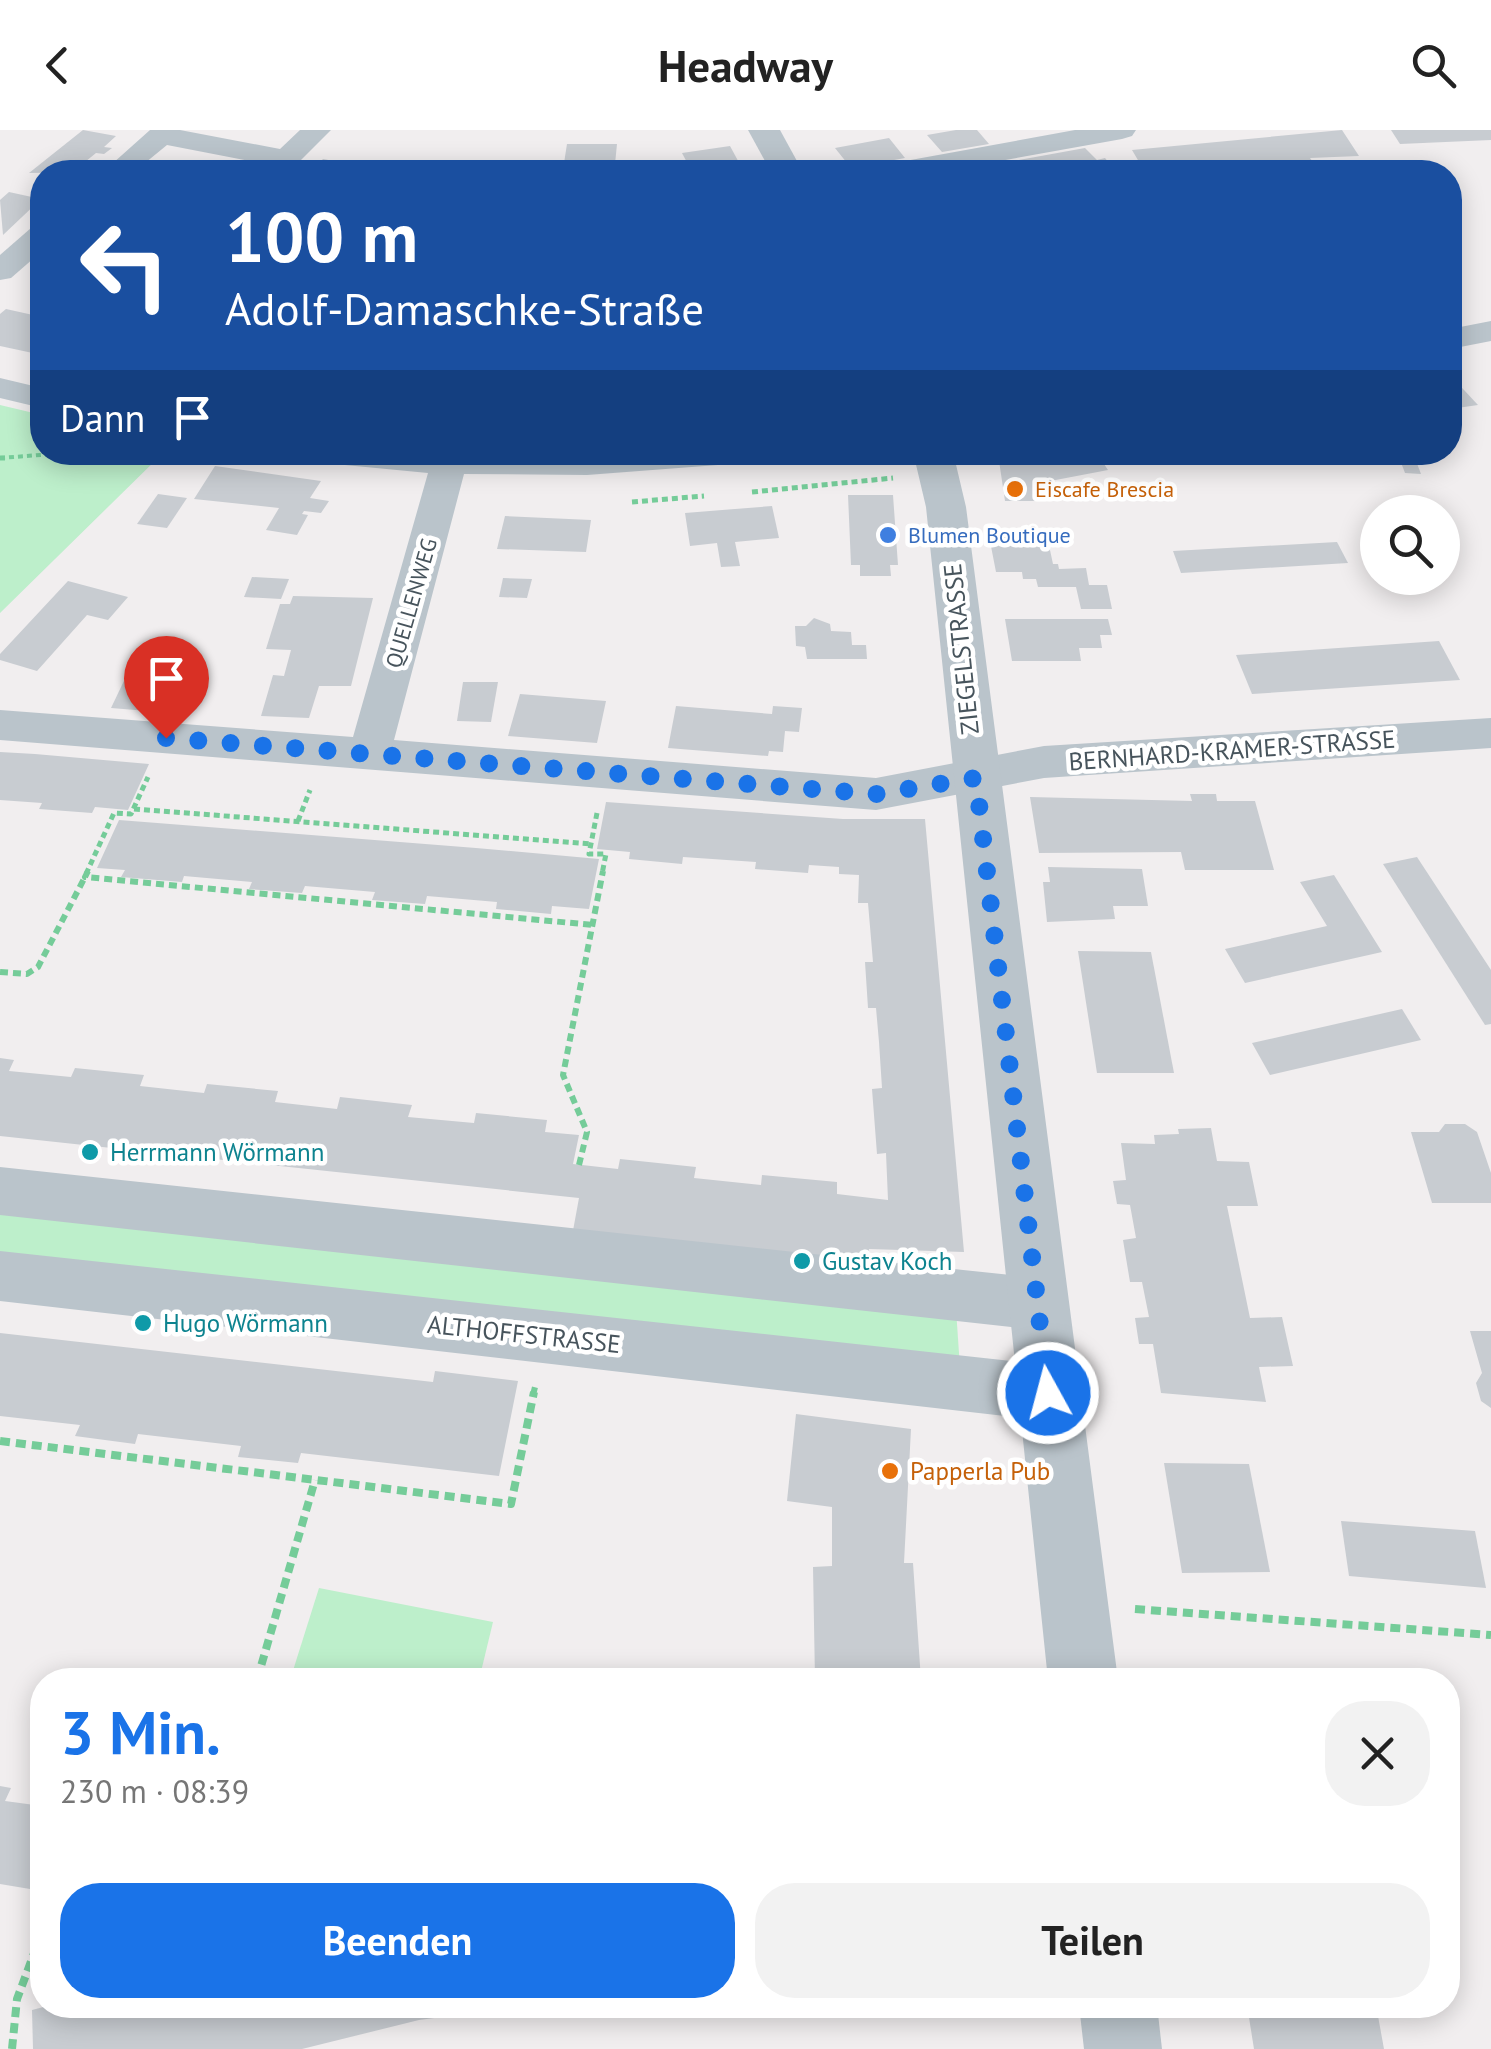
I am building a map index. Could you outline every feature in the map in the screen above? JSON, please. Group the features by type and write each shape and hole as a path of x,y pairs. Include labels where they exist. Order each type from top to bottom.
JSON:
{"street":[{"path":"285,160 317,130"},
{"path":"764,130 780,160"},
{"path":"959,160 1122,130"},
{"path":"131,160 161,135 256,160"},
{"path":"0,271 30,245"},
{"path":"1462,337 1491,332"},
{"path":"0,388 30,395"},
{"name":"QUELLENWEG","path":"369,754 449,465"},
{"name":"ZIEGELSTRASSE","path":"936,465 946,507 1081,1668"},
{"name":"BERNHARD-KRAMER-STRASSE","path":"0,724 876,794 1044,762 1491,734"},
{"path":"0,1190 1038,1304"},
{"name":"ALTHOFFSTRASSE","path":"0,1276 1048,1393"},
{"path":"1119,2018 1123,2049"}],"path":[{"path":"0,458 30,456"},
{"path":"0,972 28,974 38,966 114,813 130,814 166,738"},
{"path":"579,1165 586,1132 563,1076 606,854 589,854 605,772"},
{"path":"133,808 591,844"},
{"path":"84,878 593,925"},
{"path":"0,1441 511,1504 545,1336"},
{"path":"260,1668 315,1479"},
{"path":"1074,1604 1491,1635"},
{"path":"12,2049 17,1998 30,1964"}],"green space":[{"path":"0,405 30,412 30,465 151,465 0,613"},
{"path":"0,1206 956,1309 960,1368 0,1255"},
{"path":"319,1588 493,1622 482,1668 294,1668"}],"building":[{"path":"83,130 116,136 104,147 112,148 87,160 45,160"},
{"path":"977,130 989,144 942,152 927,135"},
{"path":"1342,130 1359,156 1311,160 1138,160 1132,150"},
{"path":"1391,130 1491,130 1491,140 1400,144"},
{"path":"889,138 905,158 845,160 835,148"},
{"path":"567,144 617,144 615,160 564,160"},
{"path":"730,146 738,160 686,160 682,153"},
{"path":"1085,148 1097,160 1019,160"},
{"path":"9,192 30,197 30,209 3,235 0,200"},
{"path":"6,309 30,314 30,352 0,346 0,314"},
{"path":"1462,388 1478,405 1462,407"},
{"path":"1000,465 1105,465 1108,470 1040,483 1043,501 1005,501"},
{"path":"1402,465 1418,465 1421,474 1405,473"},
{"path":"215,466 321,481 310,498 329,501 321,513 304,511 302,514 308,515 297,535 266,530 279,508 194,499"},
{"path":"158,494 187,498 167,528 137,524"},
{"path":"848,495 893,495 898,565 890,565 891,576 860,576 860,565 851,565"},
{"path":"772,506 779,538 735,542 740,566 721,567 717,543 690,546 685,513"},
{"path":"505,516 591,520 586,552 497,549"},
{"path":"989,536 1047,536 1053,564 1058,564 1059,569 1086,568 1089,585 1107,585 1112,609 1081,609 1076,587 1038,587 1036,579 1023,579 1022,572 996,572"},
{"path":"1337,542 1348,563 1181,573 1173,551"},
{"path":"252,577 289,579 281,599 244,597"},
{"path":"503,578 532,579 527,598 499,597"},
{"path":"68,581 128,597 108,620 87,615 37,671 0,660 0,654"},
{"path":"293,596 373,598 351,686 319,686 309,718 261,716 273,675 284,676 291,650 266,649 280,604 290,604"},
{"path":"814,618 830,624 831,631 851,632 852,645 866,645 867,659 807,659 805,647 796,646 795,626 806,626"},
{"path":"1005,619 1108,619 1112,635 1100,635 1102,648 1079,648 1081,661 1012,661"},
{"path":"1439,641 1460,680 1252,694 1236,655"},
{"path":"133,662 205,667 184,714 111,708"},
{"path":"463,682 498,682 491,722 457,721"},
{"path":"520,694 606,701 597,743 508,736"},
{"path":"676,706 772,714 773,706 802,708 799,732 785,731 783,752 769,751 768,756 668,748"},
{"path":"0,752 149,764 128,810 95,807 92,813 39,809 42,803 0,800"},
{"path":"1190,794 1216,794 1217,801 1255,801 1274,870 1185,870 1181,852 1039,853 1030,797 1192,801"},
{"path":"606,802 843,819 925,819 964,1252 869,1249 868,1267 572,1236 579,1198 0,1136 0,1058 14,1060 9,1071 71,1077 75,1068 144,1075 140,1086 204,1093 207,1084 278,1091 275,1102 337,1109 340,1097 412,1105 408,1117 474,1123 476,1113 547,1120 545,1132 579,1135 573,1164 618,1169 620,1159 696,1167 694,1178 761,1185 762,1175 837,1182 837,1194 888,1200 886,1153 877,1154 872,1089 882,1088 876,1008 868,1008 865,962 873,962 868,903 858,903 859,875 839,874 839,867 809,865 808,873 755,869 756,862 683,857 682,864 629,859 630,852 597,849"},
{"path":"119,820 599,859 589,909 552,906 551,914 496,909 497,902 427,896 425,904 372,900 375,892 305,886 302,893 249,889 252,882 184,876 182,882 121,877 125,870 97,868"},
{"path":"1417,857 1491,970 1491,1024 1485,1025 1383,864"},
{"path":"1048,867 1142,869 1148,906 1113,906 1115,919 1047,922 1043,882 1050,882"},
{"path":"1334,875 1382,952 1245,983 1225,949 1327,926 1300,882"},
{"path":"1078,951 1151,952 1174,1073 1097,1073"},
{"path":"1402,1009 1421,1040 1270,1075 1252,1043"},
{"path":"1445,1124 1465,1124 1477,1132 1491,1173 1491,1203 1432,1203 1411,1132 1439,1132"},
{"path":"1211,1128 1217,1161 1249,1162 1258,1206 1227,1206 1250,1318 1282,1317 1293,1366 1259,1367 1266,1402 1161,1393 1153,1344 1139,1344 1135,1318 1149,1317 1142,1282 1130,1282 1123,1240 1136,1238 1130,1205 1117,1204 1113,1181 1126,1180 1121,1143 1155,1144 1154,1135 1179,1134 1178,1129"},
{"path":"1470,1331 1491,1331 1491,1408 1481,1401 1476,1383 1482,1373"},
{"path":"0,1333 433,1382 435,1371 518,1381 499,1476 301,1453 298,1463 238,1457 241,1446 138,1434 135,1444 75,1436 80,1425 0,1416"},
{"path":"796,1414 911,1429 904,1563 913,1563 920,1668 815,1668 813,1567 832,1566 832,1507 787,1501"},
{"path":"1164,1463 1249,1464 1270,1572 1182,1573"},
{"path":"1341,1521 1475,1531 1486,1588 1349,1576"},
{"path":"0,1786 11,1788 5,1801 30,1804 30,1889 0,1884"},
{"path":"32,2018 434,2018 302,2049 33,2049"},
{"path":"1249,2018 1378,2018 1384,2049 1254,2049"}],"place":[{"name":"Eiscafe Brescia","path":"1015,489"},
{"name":"Blumen Boutique","path":"888,535"},
{"name":"Herrmann Wörmann","path":"90,1152"},
{"name":"Gustav Koch","path":"802,1261"},
{"name":"Hugo Wörmann","path":"143,1323"},
{"name":"Papperla Pub","path":"890,1471"}],"route":[{"path":"166,738 876,794 976,778 1048,1393"}]}
